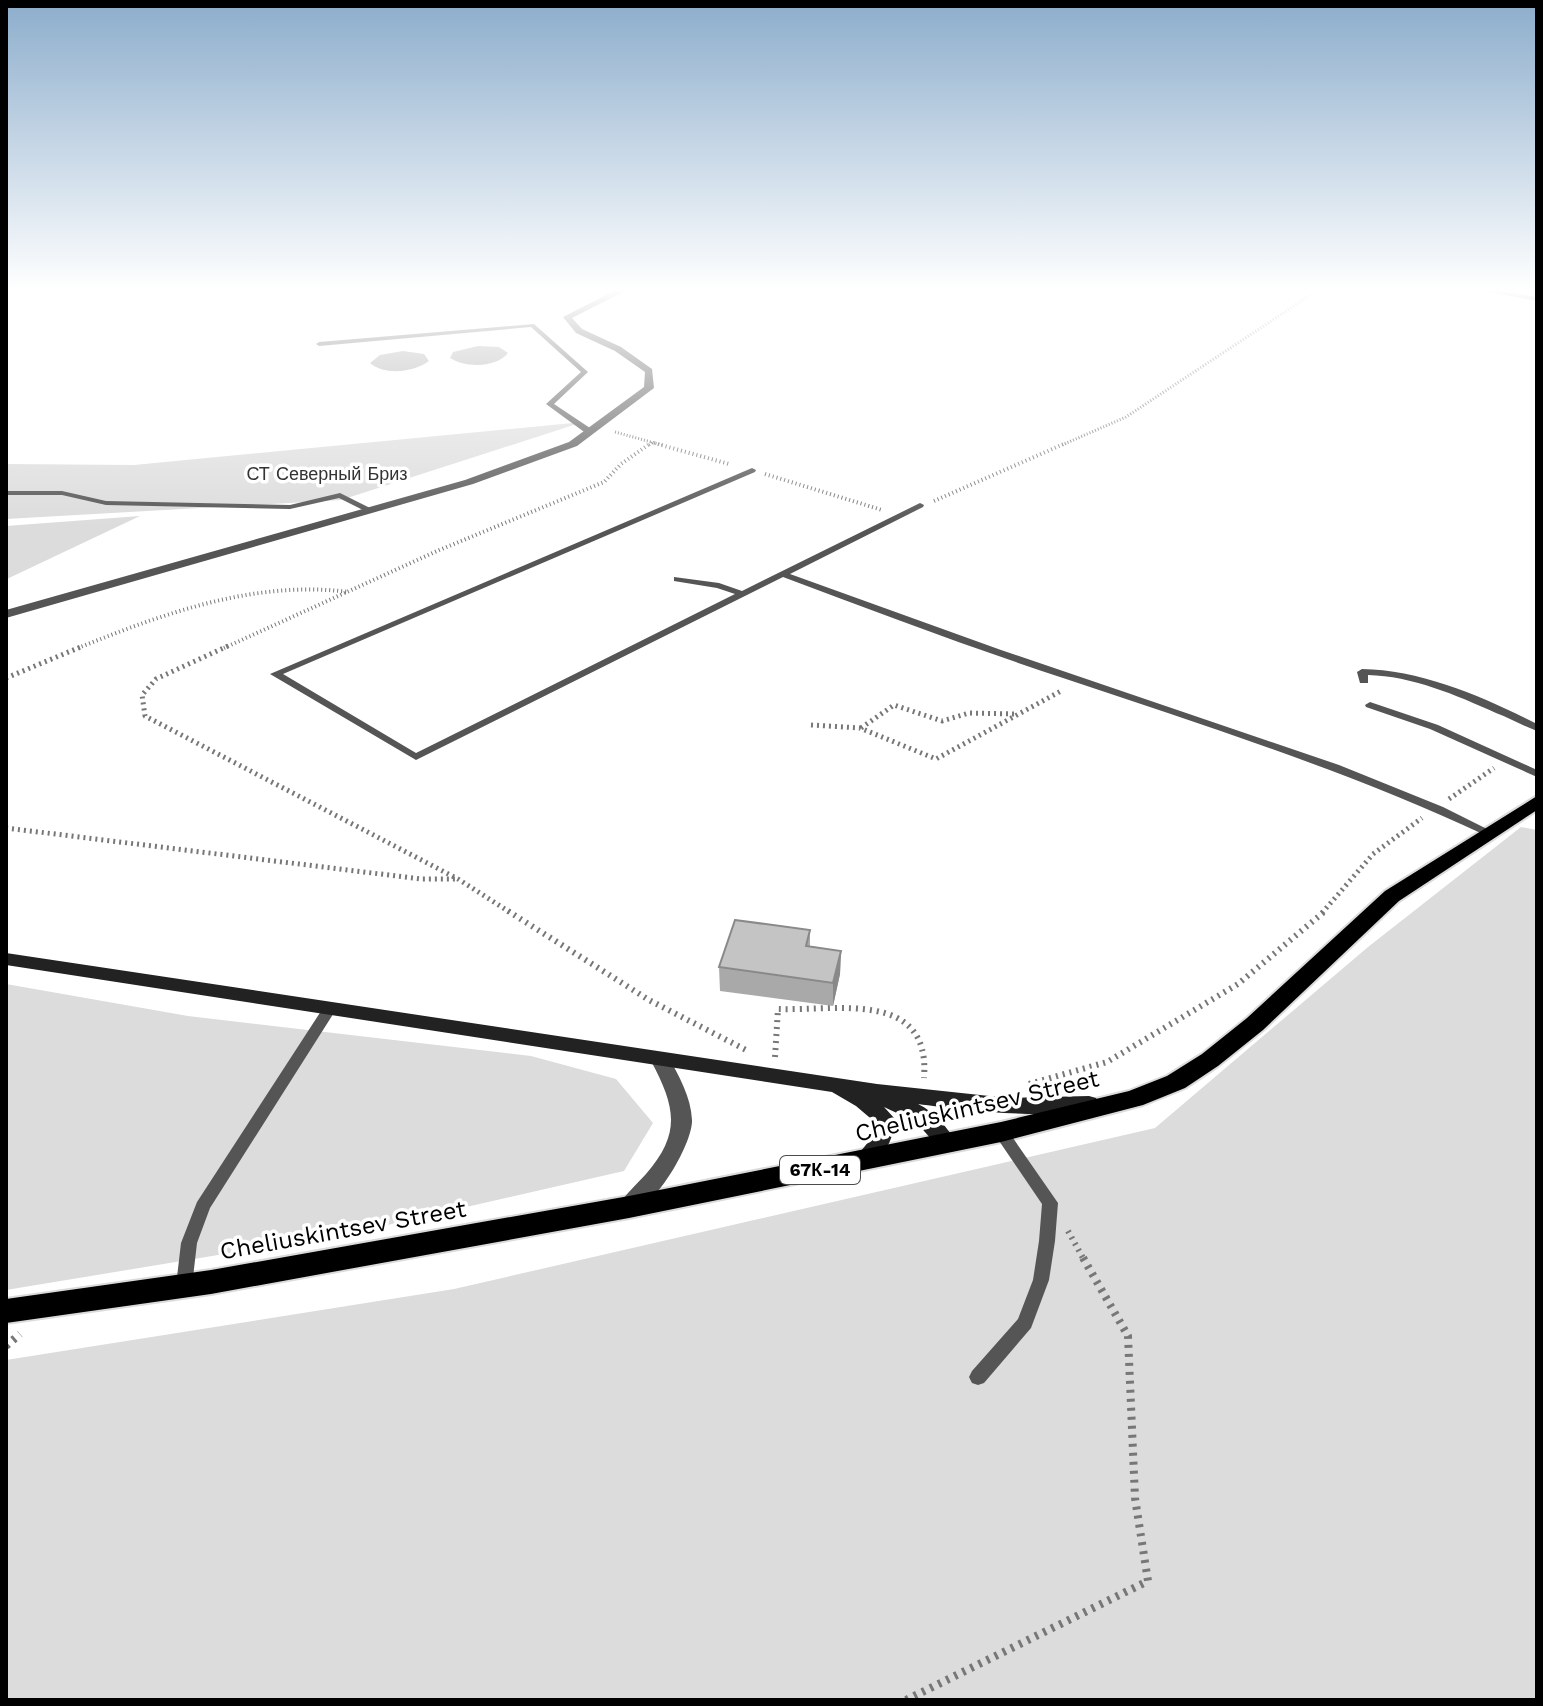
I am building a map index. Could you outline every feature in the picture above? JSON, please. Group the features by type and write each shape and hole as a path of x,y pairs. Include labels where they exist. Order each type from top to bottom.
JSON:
{"main road":[{"name":"Cheliuskintsev Street","path":"6,1311 184,1286 629,1207 947,1144 1134,1099 1176,1082 1210,1060 1255,1024 1392,896 1537,802"},
{"path":"6,959 661,1061 921,1095 1054,1107 1134,1099"},
{"path":"828,1083 921,1112 936,1126 947,1144"},
{"path":"828,1083 863,1101 886,1120 883,1139 863,1161"}],"street":[{"path":"6,614 469,482 573,444 649,388 649,371 644,368"},
{"path":"629,1207 674,1159 681,1129 684,1114 677,1086 661,1061"}],"lane":[{"path":"580,368 585,372 550,404 592,430"},
{"path":"752,470 275,674 416,757 920,505"},
{"path":"6,493 62,493 106,503 290,507 340,495 372,511"},
{"path":"783,574 940,634 1204,722 1437,807 1489,833"},
{"path":"677,579 743,594"},
{"path":"692,590 704,583"},
{"path":"1364,681 1362,672 1395,675 1508,712 1537,728"},
{"path":"1370,705 1434,727 1537,774"},
{"path":"184,1286 189,1243 203,1206 330,1008"},
{"path":"978,1377 1025,1323 1041,1280 1050,1203 1001,1132"}],"path":[{"path":"592,430 632,434 881,510 902,511 1126,417 1201,368"},
{"path":"6,678 101,639 244,595 298,588 349,592"},
{"path":"811,725 860,728 936,759 1080,681"},
{"path":"860,728 894,705 942,721 969,713 1018,714"},
{"path":"993,1103 1037,1080 1107,1062 1238,984 1328,908 1373,854 1509,760"},
{"path":"6,828 421,879 458,879"},
{"path":"775,1076 778,1009 873,1011 900,1015 914,1030 925,1070 921,1095"},
{"path":"906,1700 1148,1581 1135,1498 1128,1336 1050,1203"}],"green space":[{"name":"СТ Северный Бриз","path":"583,422 341,500 6,519 6,464 134,465"},
{"path":"140,516 9,578 6,579 6,526"},
{"path":"1521,827 1537,830 1537,1700 6,1700 6,1360 454,1289 1155,1128 1368,947"},
{"path":"6,984 188,1016 531,1056 616,1079 653,1123 624,1171 357,1232 6,1290"}],"shaded area":[{"path":"377,368 417,368 400,371"}],"building":[{"path":"735,920 810,930 806,946 841,951 833,983 719,967"}]}
